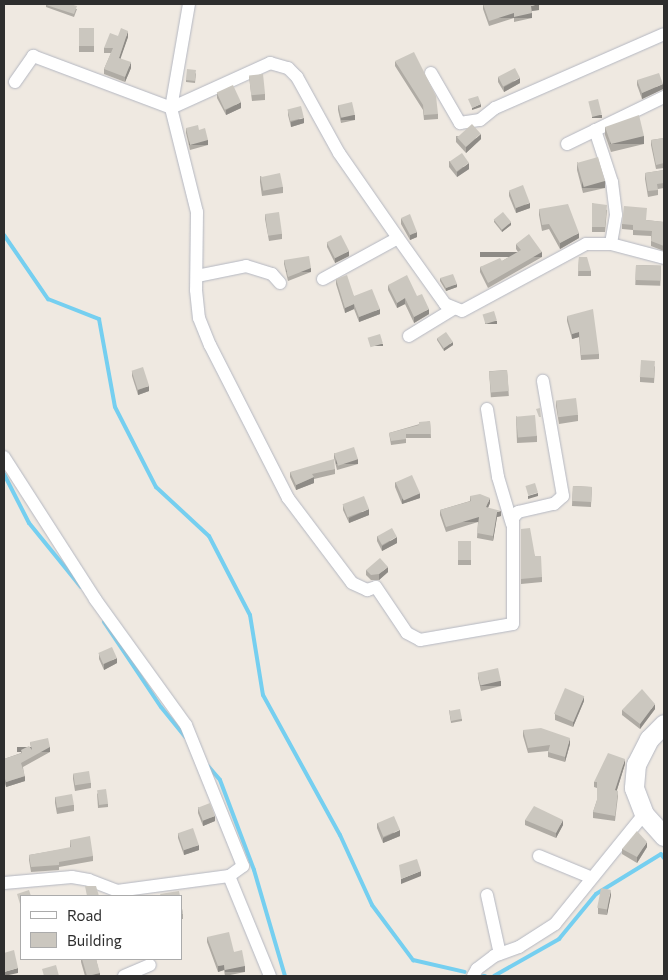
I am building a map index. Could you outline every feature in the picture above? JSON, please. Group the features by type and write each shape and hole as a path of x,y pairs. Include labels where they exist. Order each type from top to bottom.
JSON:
{"main road":[{"path":"664,724 649,739 636,764 634,788 644,814 664,836"}],"street":[{"path":"189,4 171,108 197,212 199,318 210,345 288,498 352,583 368,590 376,587 407,633 420,640 513,624 512,524 498,477 487,409"},
{"path":"431,73 460,123 480,120 496,108 664,34"},
{"path":"15,82 33,56 171,108 270,63 288,68 297,78 338,153 445,304 453,309 462,311 473,306 586,244 611,244 664,258"},
{"path":"567,144 664,97"},
{"path":"595,130 612,182 616,215 611,244"},
{"path":"323,279 398,238"},
{"path":"197,276 246,266 272,274 280,283"},
{"path":"409,336 453,309"},
{"path":"512,524 518,512 549,506 563,496 543,382"},
{"path":"4,457 95,599 186,725 243,866 229,876 119,894 89,880 72,877 4,883"},
{"path":"473,976 477,968 500,954 519,947 555,924 644,814"},
{"path":"539,856 592,878"},
{"path":"229,876 270,976"},
{"path":"487,895 500,954"},
{"path":"124,976 150,967"}],"building":[{"path":"46,4 70,4 77,6 74,14"},
{"path":"483,4 539,4 531,6 532,13 514,17 514,13 489,21"},
{"path":"79,28 94,28 94,46 79,46"},
{"path":"121,28 128,31 119,58 131,62 125,77 104,69 113,48 104,48 110,33 118,36"},
{"path":"414,52 436,96 438,114 424,115 423,105 395,61"},
{"path":"515,68 520,78 503,86 498,77"},
{"path":"187,69 196,70 195,81 186,80"},
{"path":"659,73 663,84 642,93 637,80"},
{"path":"263,74 265,94 251,95 249,75"},
{"path":"233,85 241,102 225,110 217,93"},
{"path":"478,96 481,104 472,108 468,99"},
{"path":"598,99 602,115 592,117 588,101"},
{"path":"352,102 355,115 341,118 338,105"},
{"path":"301,106 304,118 290,121 287,109"},
{"path":"639,115 644,136 611,144 605,127"},
{"path":"472,124 481,134 466,147 457,137"},
{"path":"198,125 199,130 205,128 208,140 190,145 186,128"},
{"path":"664,138 664,163 656,165 651,140"},
{"path":"462,153 469,163 457,171 450,162"},
{"path":"598,157 605,181 584,187 577,163"},
{"path":"664,170 664,183 657,184 658,190 648,191 645,173"},
{"path":"280,173 283,187 263,191 260,177"},
{"path":"523,185 530,203 516,208 509,190"},
{"path":"592,203 607,205 605,227 592,227"},
{"path":"568,204 579,233 560,243 549,224 542,225 539,209"},
{"path":"624,206 647,208 646,220 664,222 664,246 651,241 652,231 633,230 633,225 622,224"},
{"path":"279,212 282,234 268,236 265,214"},
{"path":"503,212 511,222 502,230 494,220"},
{"path":"410,214 417,232 410,235 401,218"},
{"path":"529,234 542,252 488,283 480,267 500,258 502,261 521,250 516,244"},
{"path":"341,235 349,251 335,258 327,242"},
{"path":"309,256 311,268 288,277 284,260"},
{"path":"579,257 587,257 591,271 578,271"},
{"path":"636,265 661,266 660,281 635,280"},
{"path":"453,274 457,284 446,288 440,278"},
{"path":"347,275 354,296 372,289 380,309 359,317 354,304 345,308 336,279"},
{"path":"407,275 417,296 422,294 429,309 414,317 405,298 397,303 388,285"},
{"path":"593,309 599,354 581,355 579,332 572,334 567,316"},
{"path":"494,311 497,321 485,324 483,315"},
{"path":"446,332 453,342 444,348 437,338"},
{"path":"380,334 383,344 370,347 368,338"},
{"path":"641,360 655,361 654,378 640,377"},
{"path":"143,367 149,386 138,390 132,371"},
{"path":"507,370 509,391 491,392 489,372"},
{"path":"576,398 578,415 558,417 556,400"},
{"path":"540,408 541,417 539,417 536,409"},
{"path":"535,415 537,436 518,438 516,417"},
{"path":"430,421 431,434 406,434 406,439 391,441 389,433 419,425 419,422"},
{"path":"354,447 358,459 338,466 334,453"},
{"path":"334,459 335,469 312,474 314,477 296,485 290,472"},
{"path":"412,475 420,493 404,501 396,482"},
{"path":"535,483 538,493 528,495 525,486"},
{"path":"573,486 592,487 591,502 572,501"},
{"path":"480,494 490,498 486,507 501,511 497,512 493,536 477,533 479,517 446,527 440,510 471,501 470,496"},
{"path":"364,496 369,509 348,517 343,504"},
{"path":"392,528 397,537 382,545 377,536"},
{"path":"530,528 535,556 541,556 542,577 521,579 521,529"},
{"path":"458,541 471,541 471,560 458,560"},
{"path":"380,558 388,567 379,574 371,575 366,570"},
{"path":"112,647 117,658 103,664 98,653"},
{"path":"498,668 501,681 480,685 478,673"},
{"path":"565,688 584,696 573,722 554,714"},
{"path":"642,689 655,704 640,724 622,710"},
{"path":"460,709 462,719 451,721 449,711"},
{"path":"541,728 570,738 565,757 548,752 550,745 528,748 523,730"},
{"path":"48,738 50,747 21,763 25,776 6,782 4,759 22,753 21,750 29,746 32,750 30,742"},
{"path":"608,753 625,759 615,790 618,791 615,816 593,812 597,800 597,782 594,782"},
{"path":"89,771 91,783 75,785 73,774"},
{"path":"106,789 108,804 99,805 97,790"},
{"path":"72,794 74,805 57,808 55,797"},
{"path":"210,803 215,816 203,821 198,808"},
{"path":"534,806 563,820 556,833 525,820"},
{"path":"394,816 400,830 383,837 377,823"},
{"path":"193,828 199,845 184,850 178,833"},
{"path":"637,831 647,842 637,857 622,849"},
{"path":"90,836 93,856 59,862 59,865 31,867 29,855 71,847 70,840"},
{"path":"417,859 421,871 401,879 399,865"},
{"path":"85,886 96,886 99,895 87,895"},
{"path":"601,888 611,890 607,910 597,908"},
{"path":"29,890 31,895 20,895 20,904 17,894"},
{"path":"179,891 180,895 160,895"},
{"path":"229,932 234,952 242,950 245,966 225,970 224,965 218,966 207,937"},
{"path":"14,950 18,968 4,972 4,953"},
{"path":"82,960 96,960 100,973 87,976"},
{"path":"56,965 59,976 44,976 42,969"}],"waterway":[{"path":"4,235 48,299 99,319 115,407 156,487 209,536 250,615 263,695 340,835 372,905 413,960 465,972"},
{"path":"4,474 29,523 81,587"},
{"path":"104,622 161,707 185,737"},
{"path":"208,766 220,780 254,870 285,976"},
{"path":"494,976 559,939 596,894 661,854 664,858"}]}
